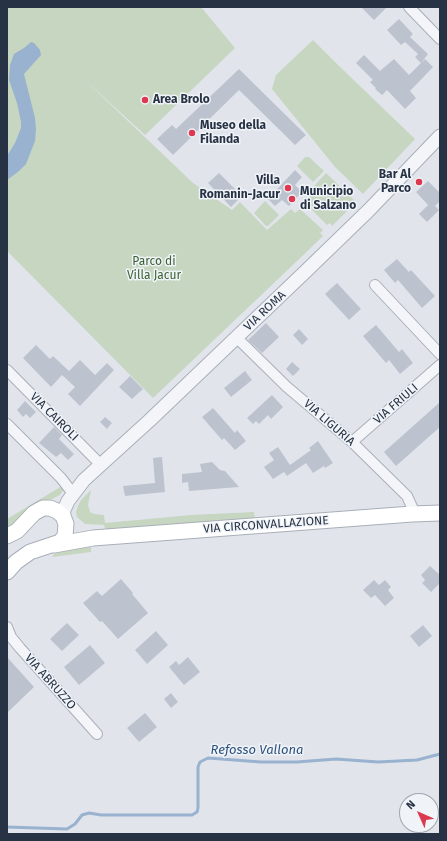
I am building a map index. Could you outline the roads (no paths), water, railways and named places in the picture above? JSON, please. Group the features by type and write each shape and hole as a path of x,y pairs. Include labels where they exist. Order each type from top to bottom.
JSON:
{"main road":[{"path":"43,508 50,508 57,512 73,528 93,538"},
{"name":"VIA ROMA","path":"7,536 17,531 34,513 43,508"},
{"name":"VIA CIRCONVALLAZIONE","path":"54,545 93,538 440,513"},
{"name":"VIA ROMA","path":"54,545 60,542 65,536 66,524 63,518"},
{"path":"7,572 23,556 36,550 54,545"}],"street":[{"path":"409,7 440,39"},
{"name":"VIA ROMA","path":"43,508 53,505 72,491 101,465 352,227 440,136"},
{"path":"375,285 440,354"},
{"name":"VIA LIGURIA","path":"236,337 287,386 352,442 408,496 412,507 412,514"},
{"name":"VIA FRIULI","path":"352,442 440,364"},
{"name":"VIA CAIROLI","path":"7,370 101,465"},
{"path":"7,424 72,491"},
{"name":"VIA ROMA","path":"63,518 64,510 68,501 84,480"},
{"name":"VIA ABRUZZO","path":"7,627 11,638 97,734"}],"water":[{"path":"31,42 34,43 40,50 41,55 24,74 35,118 35,141 26,164 7,180 7,156 15,143 21,128 17,103 9,80 10,65 14,54"}],"waterway":[{"name":"Refosso Vallona","path":"7,827 67,829 75,824 82,815 89,813 101,815 192,815 197,812 198,808 198,767 200,762 208,758 261,762 297,762 336,759 378,762 417,760 440,754"}],"place":[{"name":"Area Brolo","path":"145,100"},
{"name":"Museo della Filanda","path":"192,133"},
{"name":"Bar Al Parco","path":"419,182"},
{"name":"Villa Romanin-Jacur","path":"288,188"},
{"name":"Municipio di Salzano","path":"292,199"}],"park label":[{"name":"Parco di Villa Jacur","path":"154,269"}]}
